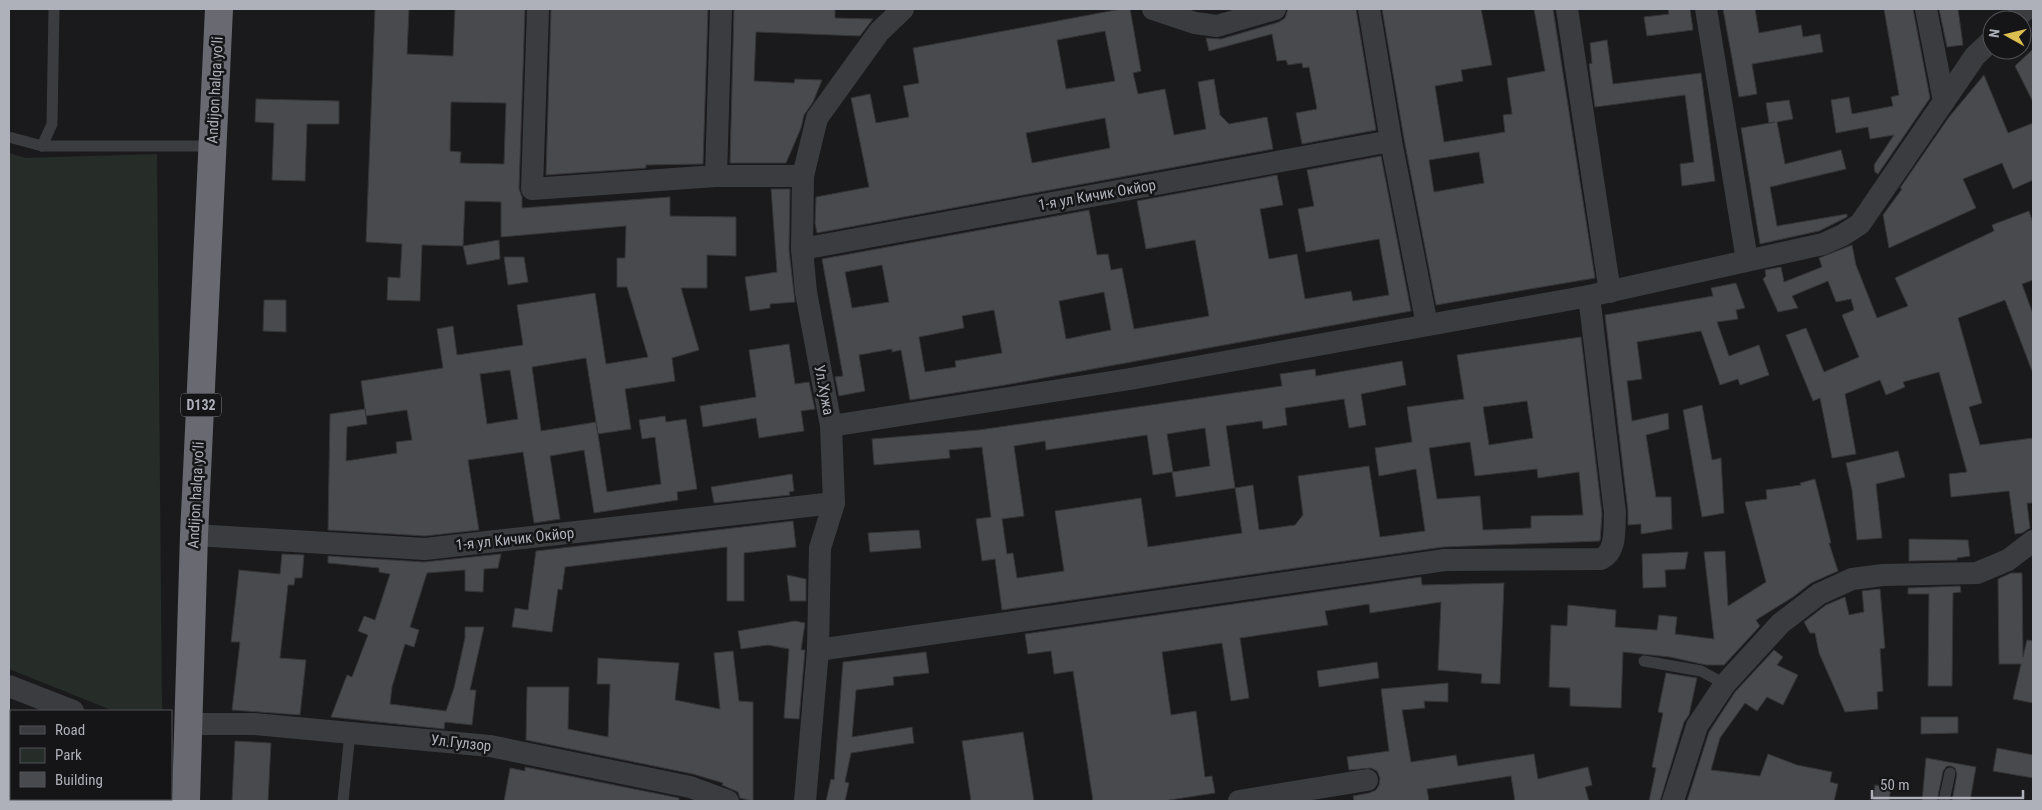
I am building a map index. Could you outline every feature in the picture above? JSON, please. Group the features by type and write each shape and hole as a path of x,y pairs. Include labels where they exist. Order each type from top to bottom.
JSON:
{"highway":[{"name":"Andijon halqa yo‘li","path":"186,801 179,754 188,724 194,535 219,9"}],"street":[{"path":"538,9 532,189 716,176 803,176"},
{"path":"716,176 721,9"},
{"name":"Ул.Хужа","path":"805,801 818,650 820,548 834,503 831,426 806,292 802,249 803,176 817,118 879,32 903,9"},
{"path":"1153,9 1195,23 1217,26 1275,9"},
{"path":"1369,9 1391,141 1427,325"},
{"path":"818,650 1445,560 1602,559 1607,556 1612,548 1615,513 1599,294 1566,9"},
{"path":"1706,9 1747,260"},
{"path":"1926,9 1944,101"},
{"path":"831,426 1130,379 1599,294 1823,244 1843,236 1860,224 1975,56 1982,49"},
{"name":"1-я ул Кичик Окйор","path":"802,249 1391,141"},
{"name":"1-я ул Кичик Окйор","path":"194,535 425,549 834,503"},
{"path":"1673,801 1697,726 1725,684 1781,623 1819,594 1852,579 1883,575 1977,573 2008,560 2033,541"},
{"path":"9,685 71,710"},
{"name":"Ул.Гулзор","path":"188,724 254,724 490,746 690,787 728,801"},
{"path":"1239,801 1367,780"}],"lane":[{"path":"42,146 52,124 54,9"},
{"path":"9,137 42,146 213,146"},
{"path":"1644,661 1701,671 1725,684"},
{"path":"343,801 350,733"},
{"path":"1944,801 1950,773"}],"green space":[{"path":"9,153 26,158 157,154 162,710 112,710 9,669"}],"building":[{"path":"375,9 409,9 407,54 453,56 455,9 525,9 519,189 522,197 522,208 670,197 670,216 736,217 736,256 707,255 707,288 681,288 699,350 672,358 675,381 625,389 631,429 598,434 586,358 532,367 541,431 596,422 607,492 661,484 655,437 642,439 639,420 665,416 666,422 686,419 697,489 677,492 678,500 594,513 584,450 550,456 560,519 534,523 523,452 468,460 479,530 425,536 328,530 330,414 365,409 361,381 443,368 437,329 453,326 457,355 523,345 517,305 595,293 606,364 648,357 627,287 617,287 617,258 625,258 626,226 501,237 501,202 465,201 463,246 422,245 420,301 387,300 388,277 400,278 402,244 366,242","holes":["451,102 506,103 504,164 460,163 461,152 450,151","510,370 518,419 487,424 480,374","365,409 366,416 407,410 412,440 396,442 397,453 346,461 347,427 367,424"]},
{"path":"551,9 708,9 703,164 646,165 646,168 546,175"},
{"path":"734,9 835,9 835,18 873,19 860,36 756,32 754,81 794,83 795,79 822,80 813,102 804,115 801,128 786,163 730,163"},
{"path":"1121,9 1130,9 1141,71 1133,73 1138,94 1165,89 1174,135 1206,129 1198,82 1214,79 1220,115 1229,124 1267,117 1273,149 817,233 815,223 816,197 869,187 851,98 870,94 876,123 909,117 903,86 919,83 913,48","holes":["1105,31 1115,81 1066,89 1057,40","1105,118 1110,148 1032,163 1026,133"]},
{"path":"1288,9 1356,9 1376,130 1302,144 1296,113 1317,109 1309,67 1303,68 1302,63 1288,65 1286,60 1277,61 1272,34 1209,51 1206,38 1221,39 1279,22 1285,18"},
{"path":"1382,9 1481,9 1492,65 1461,70 1463,81 1435,86 1444,142 1505,132 1503,115 1512,114 1507,78 1545,71 1534,9 1553,9 1595,278 1436,305 1404,139","holes":["1479,152 1484,183 1434,192 1429,160"]},
{"path":"1668,9 1690,9 1693,30 1647,36 1644,17 1669,14"},
{"path":"1723,9 1755,9 1759,33 1801,25 1803,37 1820,34 1823,52 1752,64 1757,94 1739,97"},
{"path":"1884,9 1913,9 1930,98 1878,174 1875,172 1874,165 1894,135 1870,139 1868,127 1836,133 1831,100 1849,97 1852,114 1893,106 1891,97 1899,95"},
{"path":"1939,9 1958,9 1963,45 1947,47"},
{"path":"1607,40 1613,84 1701,73 1715,181 1682,186 1680,164 1694,162 1685,95 1595,107 1589,64 1592,63 1590,43"},
{"path":"2032,50 2033,102 2015,66 2021,60 2032,60"},
{"path":"1984,75 2008,133 2033,123 2033,180 2013,189 2002,163 1963,179 1976,208 1889,248 1883,215 1949,117"},
{"path":"256,99 339,101 339,124 307,124 305,181 272,180 274,123 255,122"},
{"path":"1789,100 1793,119 1777,122 1785,164 1841,150 1846,169 1770,187 1777,226 1847,214 1847,217 1819,231 1760,244 1741,128 1775,122 1769,123 1766,103"},
{"path":"1381,156 1411,311 1005,385 910,400 901,350 892,352 892,349 859,355 865,391 839,396 835,377 843,376 822,259 1089,210 1097,255 1108,254 1111,270 1122,268 1134,329 1209,316 1195,240 1146,249 1137,201 1277,175 1283,205 1260,209 1269,259 1297,254 1305,299 1351,291 1353,301 1389,295 1379,239 1306,252 1298,209 1314,206 1307,170","holes":["882,265 889,302 852,308 845,272","1104,292 1111,330 1066,339 1059,301","994,310 1002,353 955,361 956,367 925,372 919,337 964,328 962,316"]},
{"path":"771,189 790,189 789,250 795,302 770,304 770,308 750,311 745,277 777,272"},
{"path":"2029,211 2033,223 2033,280 2022,284 2033,314 2033,371 2005,300 1958,318 1982,403 1969,407 1980,445 2033,438 2033,503 2027,503 2030,528 2022,533 2015,534 2009,491 1951,497 1949,474 1967,472 1939,372 1903,382 1905,387 1886,395 1880,380 1845,394 1856,454 1832,458 1820,398 1813,401 1786,335 1806,328 1824,372 1859,357 1842,315 1854,310 1851,299 1836,302 1828,281 1792,296 1798,308 1778,312 1763,279 1766,276 1765,270 1781,267 1784,282 1822,267 1819,258 1852,245 1856,265 1877,318 1908,306 1895,278 1994,231 1992,225"},
{"path":"499,240 500,259 467,265 463,246"},
{"path":"504,257 524,257 528,282 508,285"},
{"path":"1736,283 1745,308 1736,310 1738,319 1717,322 1729,356 1759,345 1769,375 1740,385 1738,379 1720,385 1701,331 1637,342 1642,379 1627,381 1632,421 1668,413 1669,429 1646,435 1656,497 1671,497 1672,529 1641,534 1641,524 1628,525 1628,511 1605,315 1713,296 1711,288"},
{"path":"264,300 286,300 286,332 263,331"},
{"path":"1581,337 1602,514 1600,541 1443,547 1002,610 995,559 982,561 976,519 991,517 982,447 949,450 950,458 874,465 872,439 979,430 1282,386 1280,374 1315,369 1316,376 1402,361 1406,385 1361,394 1366,425 1349,428 1344,399 1285,408 1287,425 1263,429 1262,421 1226,426 1235,488 1253,485 1259,530 1295,525 1303,515 1298,476 1369,466 1380,537 1425,531 1416,469 1379,476 1375,448 1412,442 1407,407 1464,399 1457,355","holes":["1527,401 1533,438 1489,445 1483,407","1205,428 1210,466 1173,472 1167,434","1147,435 1153,475 1172,472 1176,497 1235,488 1242,533 1148,547 1141,498 1055,511 1064,571 1017,578 1013,553 1007,554 1002,519 1024,516 1014,446 1045,441 1046,450","1470,442 1475,476 1537,469 1538,478 1579,472 1583,515 1531,516 1531,528 1483,530 1480,496 1437,499 1429,448"]},
{"path":"789,344 795,384 809,382 815,409 801,411 804,431 759,438 756,418 703,427 700,406 756,397 749,350"},
{"path":"1702,405 1712,460 1721,458 1724,513 1702,517 1683,410"},
{"path":"1898,451 1905,477 1876,484 1882,538 1857,540 1852,490 1846,463"},
{"path":"792,474 794,491 789,492 790,495 714,503 711,487"},
{"path":"1815,479 1831,543 1829,543 1838,571 1811,583 1793,597 1756,620 1760,626 1724,665 1706,665 1670,657 1623,652 1621,708 1570,706 1570,688 1549,687 1551,625 1567,626 1568,605 1616,610 1615,627 1657,630 1659,615 1677,617 1675,634 1714,639 1704,552 1725,551 1728,606 1766,582 1745,502 1767,499 1766,490 1801,485 1800,483"},
{"path":"793,521 796,547 744,553 744,601 727,601 727,547 565,567 562,590 558,589 552,632 512,627 515,608 528,610 536,551"},
{"path":"919,530 921,548 870,552 868,533"},
{"path":"1909,539 1968,540 1970,556 1957,558 1957,560 1909,561"},
{"path":"1688,552 1685,569 1665,570 1666,587 1643,588 1642,554"},
{"path":"282,554 304,555 302,578 295,578 294,585 288,585 280,658 306,660 300,715 232,710 240,642 231,642 239,570 280,574"},
{"path":"501,554 498,568 484,569 483,592 465,591 465,570 427,573 410,627 419,630 414,647 405,644 392,687 390,704 446,711 454,688 465,638 465,627 484,627 470,690 476,690 472,725 445,722 444,729 331,717 347,675 352,677 368,635 358,631 364,616 375,620 390,574 379,572 379,568 328,563 328,556 424,562"},
{"path":"2011,573 2022,573 2023,657 2027,640 2033,641 2033,703 2013,699 2021,664 1999,664 1998,579"},
{"path":"787,575 806,579 806,601 790,601"},
{"path":"1421,577 1422,585 1504,583 1500,684 1481,683 1482,674 1438,670 1441,602 1370,613 1369,604 1325,611 1328,625 1240,638 1249,698 1231,701 1222,643 1162,652 1171,715 1196,711 1205,777 1212,776 1215,793 1163,801 1093,801 1073,671 1054,674 1051,651 1028,654 1025,634"},
{"path":"1960,586 1961,592 1953,593 1952,686 1928,686 1929,594 1908,594 1908,588"},
{"path":"1880,589 1885,648 1880,649 1883,691 1877,692 1878,709 1845,712 1819,653 1815,633 1810,633 1804,622 1826,605 1845,597 1849,615 1864,612 1862,591"},
{"path":"795,621 805,623 801,650 805,650 799,719 784,718 789,649 768,645 741,649 738,631"},
{"path":"1774,650 1783,657 1777,665 1798,675 1783,705 1767,697 1757,711 1745,703 1720,738 1711,770 1760,776 1768,754 1797,765 1832,772 1830,782 1838,784 1834,801 1687,801 1709,732 1735,692"},
{"path":"733,651 739,701 753,702 753,801 740,798 738,792 722,785 723,783 693,774 526,740 527,687 569,687 568,729 608,737 610,684 597,684 598,658 679,663 675,700 720,709 714,653"},
{"path":"926,652 929,673 893,677 894,685 856,690 852,737 912,727 914,743 851,753 845,782 849,783 845,801 826,801 831,779 834,780 843,662"},
{"path":"1377,662 1379,678 1319,687 1317,671"},
{"path":"1666,673 1697,678 1689,715 1684,722 1660,801 1649,801 1656,768 1652,767 1663,713 1658,712"},
{"path":"1448,683 1448,702 1424,701 1425,708 1402,710 1411,762 1456,755 1458,766 1534,754 1538,779 1588,767 1592,785 1585,787 1589,801 1515,801 1511,776 1427,789 1429,801 1354,801 1353,796 1376,790 1380,778 1377,771 1371,768 1349,770 1347,757 1389,751 1381,689"},
{"path":"1921,717 1958,717 1958,733 1921,734"},
{"path":"1023,732 1034,801 971,801 962,741"},
{"path":"235,741 271,743 268,801 232,801"},
{"path":"1997,748 2033,755 2033,778 1993,771"},
{"path":"1926,758 1976,767 1970,801 1952,801 1957,774 1955,768 1947,766 1943,771 1937,801 1922,801"},
{"path":"525,767 679,798 679,801 504,801 510,768 525,771"},
{"path":"1875,785 1891,787 1889,801 1873,801"}]}
